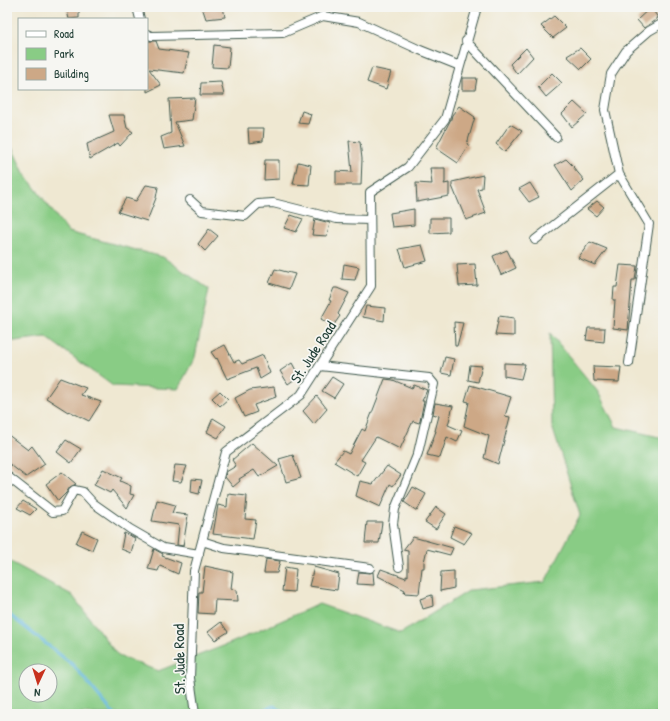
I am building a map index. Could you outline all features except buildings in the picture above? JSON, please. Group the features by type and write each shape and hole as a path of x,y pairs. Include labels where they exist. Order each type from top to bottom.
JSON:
{"street":[{"path":"137,7 140,18"},
{"name":"St. Jude Road","path":"195,714 190,678 194,571 226,452 301,395 371,286 370,192 408,167 445,119 466,41 477,7"},
{"path":"148,34 151,36 283,33 323,16 359,22 420,50 460,66"},
{"path":"629,363 649,224 619,174 605,110 611,74 626,51 649,31 663,23"},
{"path":"466,41 556,137"},
{"path":"535,240 619,174"},
{"path":"190,200 202,211 245,216 258,204 273,203 337,219 370,220"},
{"path":"320,366 429,378 434,384 418,453 395,509 393,524 399,567"},
{"path":"7,476 53,512 62,511 74,490 83,492 93,503 123,525 163,548 199,554"},
{"path":"202,541 224,548 370,568"}],"green space":[{"path":"7,137 24,173 68,232 163,257 209,289 195,357 178,389 113,386 46,337 7,342"},
{"path":"550,333 598,392 616,427 659,437 663,443 663,714 7,714 7,560 72,595 118,656 158,671 231,643 319,604 401,633 470,590 545,582 580,515 552,426"}],"waterway":[{"path":"7,613 73,665 114,714"},
{"path":"251,714 274,706 284,714"}]}
